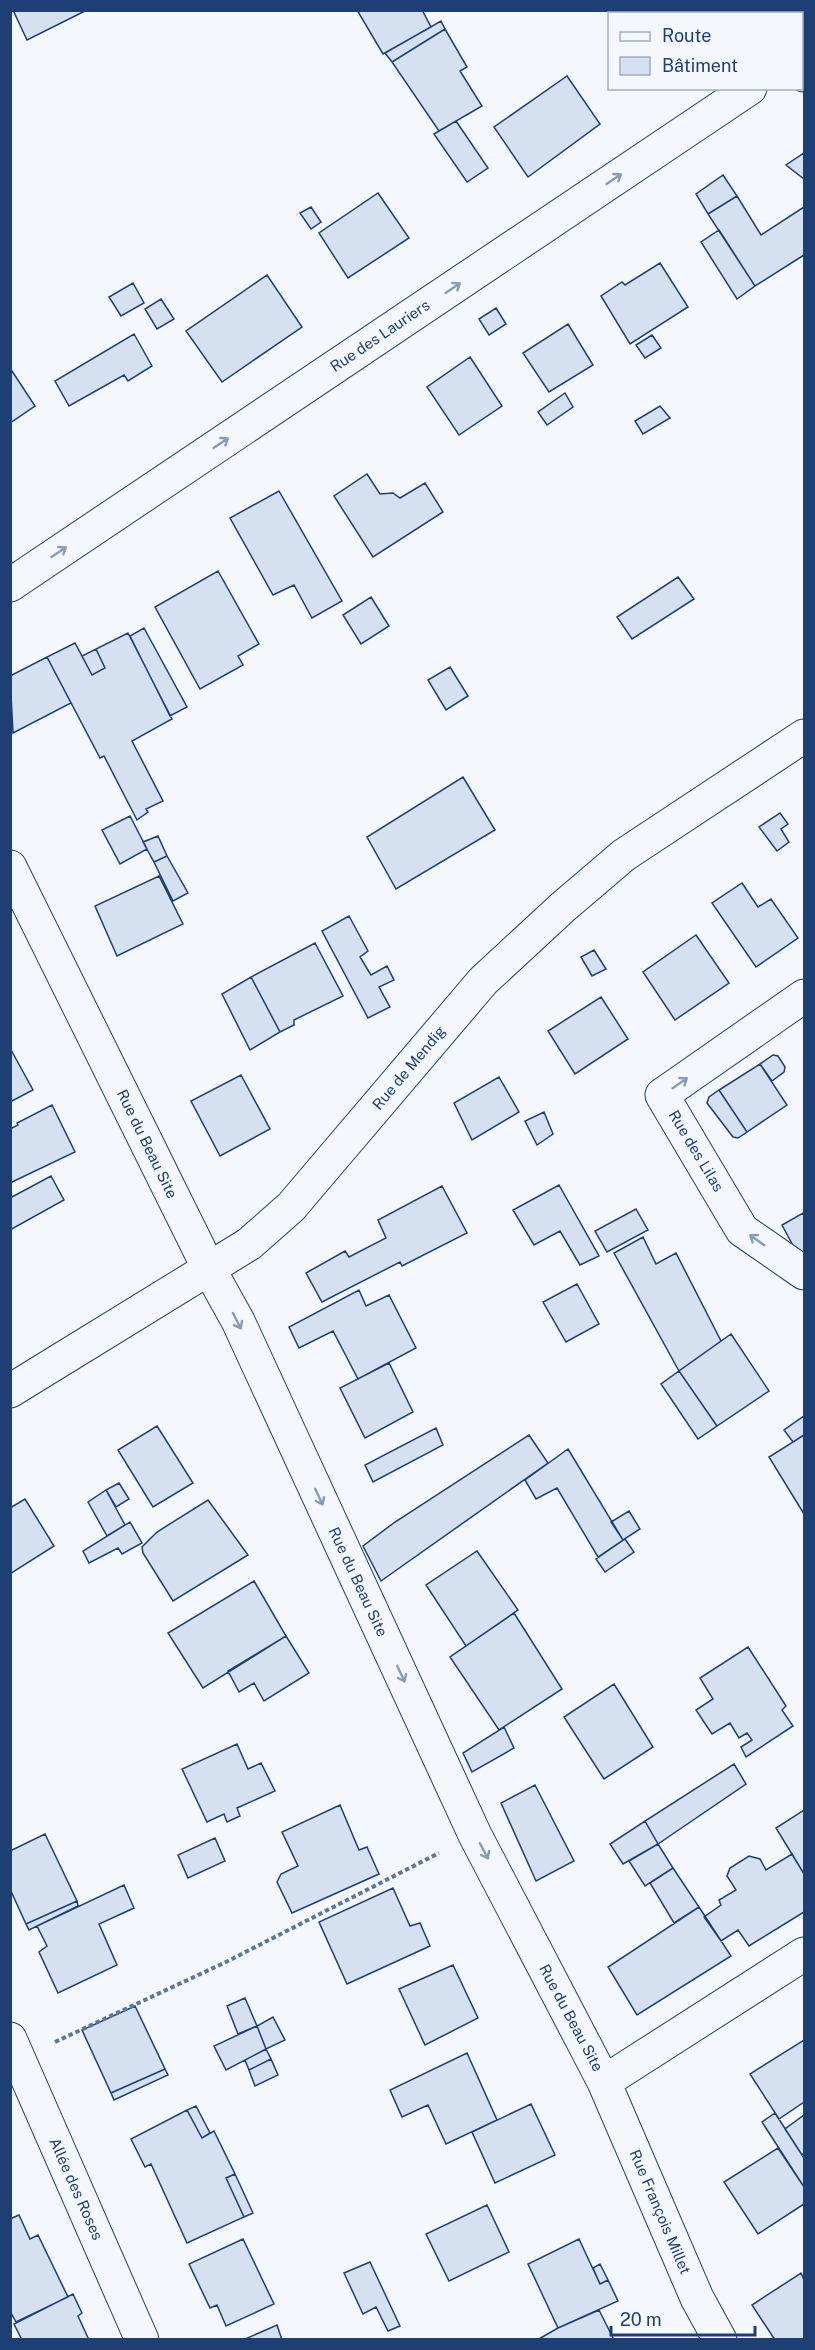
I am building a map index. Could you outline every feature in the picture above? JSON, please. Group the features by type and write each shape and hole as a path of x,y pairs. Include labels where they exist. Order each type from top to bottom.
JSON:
{"street":[{"name":"Rue des Lauriers","path":"10,585 747,90"},
{"name":"Rue de Mendig","path":"10,1391 249,1244 291,1207 483,981 563,907 624,855 804,736"},
{"name":"Rue du Beau Site","path":"10,867 209,1269 238,1321 476,1835 604,2082 804,1954"},
{"name":"Rue des Lilas","path":"804,996 662,1095 742,1230 804,1273"},
{"name":"Allée des Roses","path":"15,2049 142,2340"},
{"name":"Rue François Millet","path":"604,2082 697,2298 720,2340"}],"path":[{"path":"15,2049 226,1962 476,1835"}],"building":[{"path":"13,10 87,10 27,40"},
{"path":"357,10 422,10 431,27 383,54"},
{"path":"441,21 445,29 392,62 385,53"},
{"path":"445,29 467,67 460,71 482,106 439,131 392,62"},
{"path":"567,76 600,124 528,177 494,127"},
{"path":"456,121 488,168 467,182 434,134"},
{"path":"804,153 804,179 786,165"},
{"path":"723,175 737,196 708,214 696,194"},
{"path":"378,193 409,238 348,278 319,233"},
{"path":"737,196 761,235 804,207 804,255 755,286 708,214"},
{"path":"311,207 321,222 311,229 300,213"},
{"path":"719,230 755,286 737,299 701,242"},
{"path":"660,263 688,307 630,344 601,296 622,282 625,285"},
{"path":"267,275 302,327 222,382 186,331"},
{"path":"133,283 144,303 121,316 109,297"},
{"path":"161,299 174,319 157,329 145,309"},
{"path":"496,308 506,324 489,335 479,319"},
{"path":"568,324 593,365 549,392 523,353"},
{"path":"134,334 152,366 128,381 124,375 69,406 55,381"},
{"path":"652,335 661,348 645,358 636,345"},
{"path":"470,357 502,406 459,435 427,387"},
{"path":"10,368 35,406 10,423"},
{"path":"565,393 573,407 547,425 538,412"},
{"path":"660,406 670,418 643,434 635,421"},
{"path":"367,474 380,494 393,493 400,498 425,483 443,512 373,557 334,496"},
{"path":"279,491 342,601 312,618 294,585 273,595 230,518"},
{"path":"218,571 259,644 238,656 243,665 200,689 155,607"},
{"path":"678,577 694,599 632,639 617,617"},
{"path":"371,597 389,626 361,644 343,615"},
{"path":"144,628 187,707 170,716 130,636"},
{"path":"128,633 172,719 132,741 163,801 146,809 148,812 137,820 104,756 100,758 47,657 75,643 92,675 105,668 96,649"},
{"path":"96,649 105,668 92,675 82,656"},
{"path":"47,657 71,703 13,733 10,676"},
{"path":"450,667 468,696 446,710 428,680"},
{"path":"463,777 495,830 396,889 367,837"},
{"path":"780,813 788,824 781,829 789,842 777,851 759,827"},
{"path":"130,816 147,849 120,864 102,830"},
{"path":"158,836 167,856 154,862 143,842"},
{"path":"167,856 188,893 173,901 154,862"},
{"path":"159,876 183,924 117,956 95,906"},
{"path":"742,883 758,907 771,899 798,938 756,967 712,903"},
{"path":"349,916 368,951 360,957 371,975 387,966 394,980 379,987 390,1007 368,1018 322,931"},
{"path":"696,935 729,983 675,1020 643,972"},
{"path":"315,943 343,996 294,1020 294,1025 280,1032 251,977"},
{"path":"594,950 606,969 592,976 581,957"},
{"path":"251,977 280,1032 250,1050 222,994"},
{"path":"601,997 628,1039 575,1074 548,1031"},
{"path":"10,1048 33,1090 10,1102"},
{"path":"773,1055 778,1056 785,1067 784,1072 772,1081 760,1064"},
{"path":"760,1064 787,1105 747,1132 719,1090"},
{"path":"241,1075 270,1129 220,1156 191,1101"},
{"path":"499,1077 519,1112 472,1140 454,1103"},
{"path":"719,1090 747,1132 738,1138 733,1137 707,1103 709,1097"},
{"path":"52,1105 75,1152 10,1183 10,1129"},
{"path":"544,1112 553,1134 537,1145 525,1121"},
{"path":"51,1176 64,1200 10,1230 10,1198"},
{"path":"559,1185 599,1256 580,1265 560,1231 534,1245 513,1210"},
{"path":"442,1186 467,1233 402,1266 400,1262 322,1302 306,1273 345,1251 349,1257 386,1238 378,1220"},
{"path":"636,1209 648,1230 607,1252 595,1231"},
{"path":"803,1213 804,1216 804,1266 782,1225"},
{"path":"643,1237 656,1264 676,1253 721,1341 679,1371 614,1253"},
{"path":"577,1284 599,1324 566,1342 543,1302"},
{"path":"359,1290 366,1306 389,1295 416,1348 358,1379 333,1331 299,1348 289,1327"},
{"path":"731,1334 769,1391 717,1426 679,1371"},
{"path":"389,1363 413,1412 365,1438 340,1388"},
{"path":"679,1371 717,1426 698,1439 661,1384"},
{"path":"804,1416 804,1435 793,1442 784,1430"},
{"path":"157,1426 193,1483 153,1507 118,1450"},
{"path":"436,1428 443,1445 373,1482 365,1465"},
{"path":"529,1435 548,1463 381,1581 363,1546 395,1522"},
{"path":"804,1435 804,1514 769,1457"},
{"path":"568,1449 623,1540 598,1557 557,1488 536,1499 525,1480"},
{"path":"119,1483 129,1499 116,1507 106,1490"},
{"path":"106,1490 125,1525 107,1536 88,1502"},
{"path":"25,1499 54,1546 10,1574 10,1508"},
{"path":"208,1500 248,1555 173,1601 143,1553 142,1547 157,1532"},
{"path":"629,1511 640,1529 623,1540 611,1522"},
{"path":"130,1522 142,1543 122,1554 118,1548 89,1563 83,1551"},
{"path":"625,1539 634,1552 605,1572 596,1559"},
{"path":"477,1551 518,1610 466,1646 426,1585"},
{"path":"254,1581 286,1636 203,1688 168,1633"},
{"path":"514,1613 562,1689 499,1730 450,1657"},
{"path":"286,1636 309,1673 264,1701 254,1683 239,1692 228,1671"},
{"path":"748,1647 786,1706 782,1710 793,1726 746,1757 741,1747 752,1740 747,1733 739,1738 730,1723 712,1734 696,1710 713,1699 700,1678"},
{"path":"614,1684 653,1747 604,1779 564,1717"},
{"path":"504,1727 514,1748 472,1772 463,1753"},
{"path":"237,1744 248,1769 261,1763 275,1791 237,1808 240,1816 227,1822 224,1814 207,1822 182,1769"},
{"path":"734,1764 746,1784 658,1844 645,1821"},
{"path":"535,1785 574,1861 536,1881 501,1803"},
{"path":"340,1805 359,1850 367,1847 379,1874 292,1913 277,1882 281,1874 298,1866 282,1832"},
{"path":"804,1810 804,1874 776,1828"},
{"path":"645,1821 658,1844 623,1864 610,1844"},
{"path":"45,1834 77,1901 26,1924 10,1889 10,1851"},
{"path":"215,1838 225,1861 188,1878 178,1855"},
{"path":"658,1844 673,1868 645,1886 629,1861"},
{"path":"792,1854 804,1874 804,1912 749,1946 738,1930 721,1941 704,1917 721,1905 719,1900 736,1890 727,1876 730,1868 749,1856 760,1859 766,1870"},
{"path":"673,1868 699,1907 674,1923 650,1883"},
{"path":"124,1885 134,1908 99,1924 117,1965 58,1993 39,1952 47,1946 37,1926"},
{"path":"393,1888 410,1926 420,1923 430,1946 347,1984 319,1922"},
{"path":"77,1901 78,1906 29,1930 26,1924"},
{"path":"699,1907 731,1956 637,2015 608,1967"},
{"path":"453,1965 478,2018 425,2045 399,1989"},
{"path":"245,1998 257,2026 238,2034 227,2006"},
{"path":"135,2006 165,2069 111,2093 82,2030"},
{"path":"273,2017 285,2040 266,2049 257,2026"},
{"path":"257,2026 266,2049 226,2070 214,2046"},
{"path":"804,2040 804,2102 779,2119 750,2074"},
{"path":"266,2049 271,2059 249,2070 245,2060"},
{"path":"467,2053 497,2120 446,2144 428,2105 402,2117 390,2090"},
{"path":"271,2059 278,2075 255,2086 249,2070"},
{"path":"165,2069 168,2075 114,2100 111,2093"},
{"path":"531,2104 555,2155 495,2183 472,2132"},
{"path":"196,2106 210,2133 202,2138 187,2110"},
{"path":"187,2110 202,2138 214,2131 235,2174 226,2178 244,2217 187,2243 151,2164 145,2167 131,2139"},
{"path":"775,2113 804,2158 804,2187 762,2122"},
{"path":"804,2115 804,2153 802,2155 785,2129"},
{"path":"778,2148 804,2187 804,2204 758,2234 724,2182"},
{"path":"235,2174 253,2213 244,2217 226,2178"},
{"path":"487,2205 509,2252 449,2281 426,2234"},
{"path":"19,2215 30,2239 38,2235 68,2297 16,2322 10,2311 10,2219"},
{"path":"243,2239 274,2304 226,2326 217,2305 210,2308 189,2264"},
{"path":"579,2239 600,2284 608,2280 618,2301 558,2328 528,2264"},
{"path":"370,2262 400,2326 388,2331 376,2307 363,2314 344,2273"},
{"path":"600,2264 608,2280 600,2284 593,2268"},
{"path":"801,2273 804,2280 804,2340 775,2340 752,2305"},
{"path":"73,2294 82,2313 78,2316 89,2340 22,2340 14,2324"},
{"path":"599,2310 614,2340 537,2340 558,2328"},
{"path":"277,2325 282,2340 243,2340"}]}
